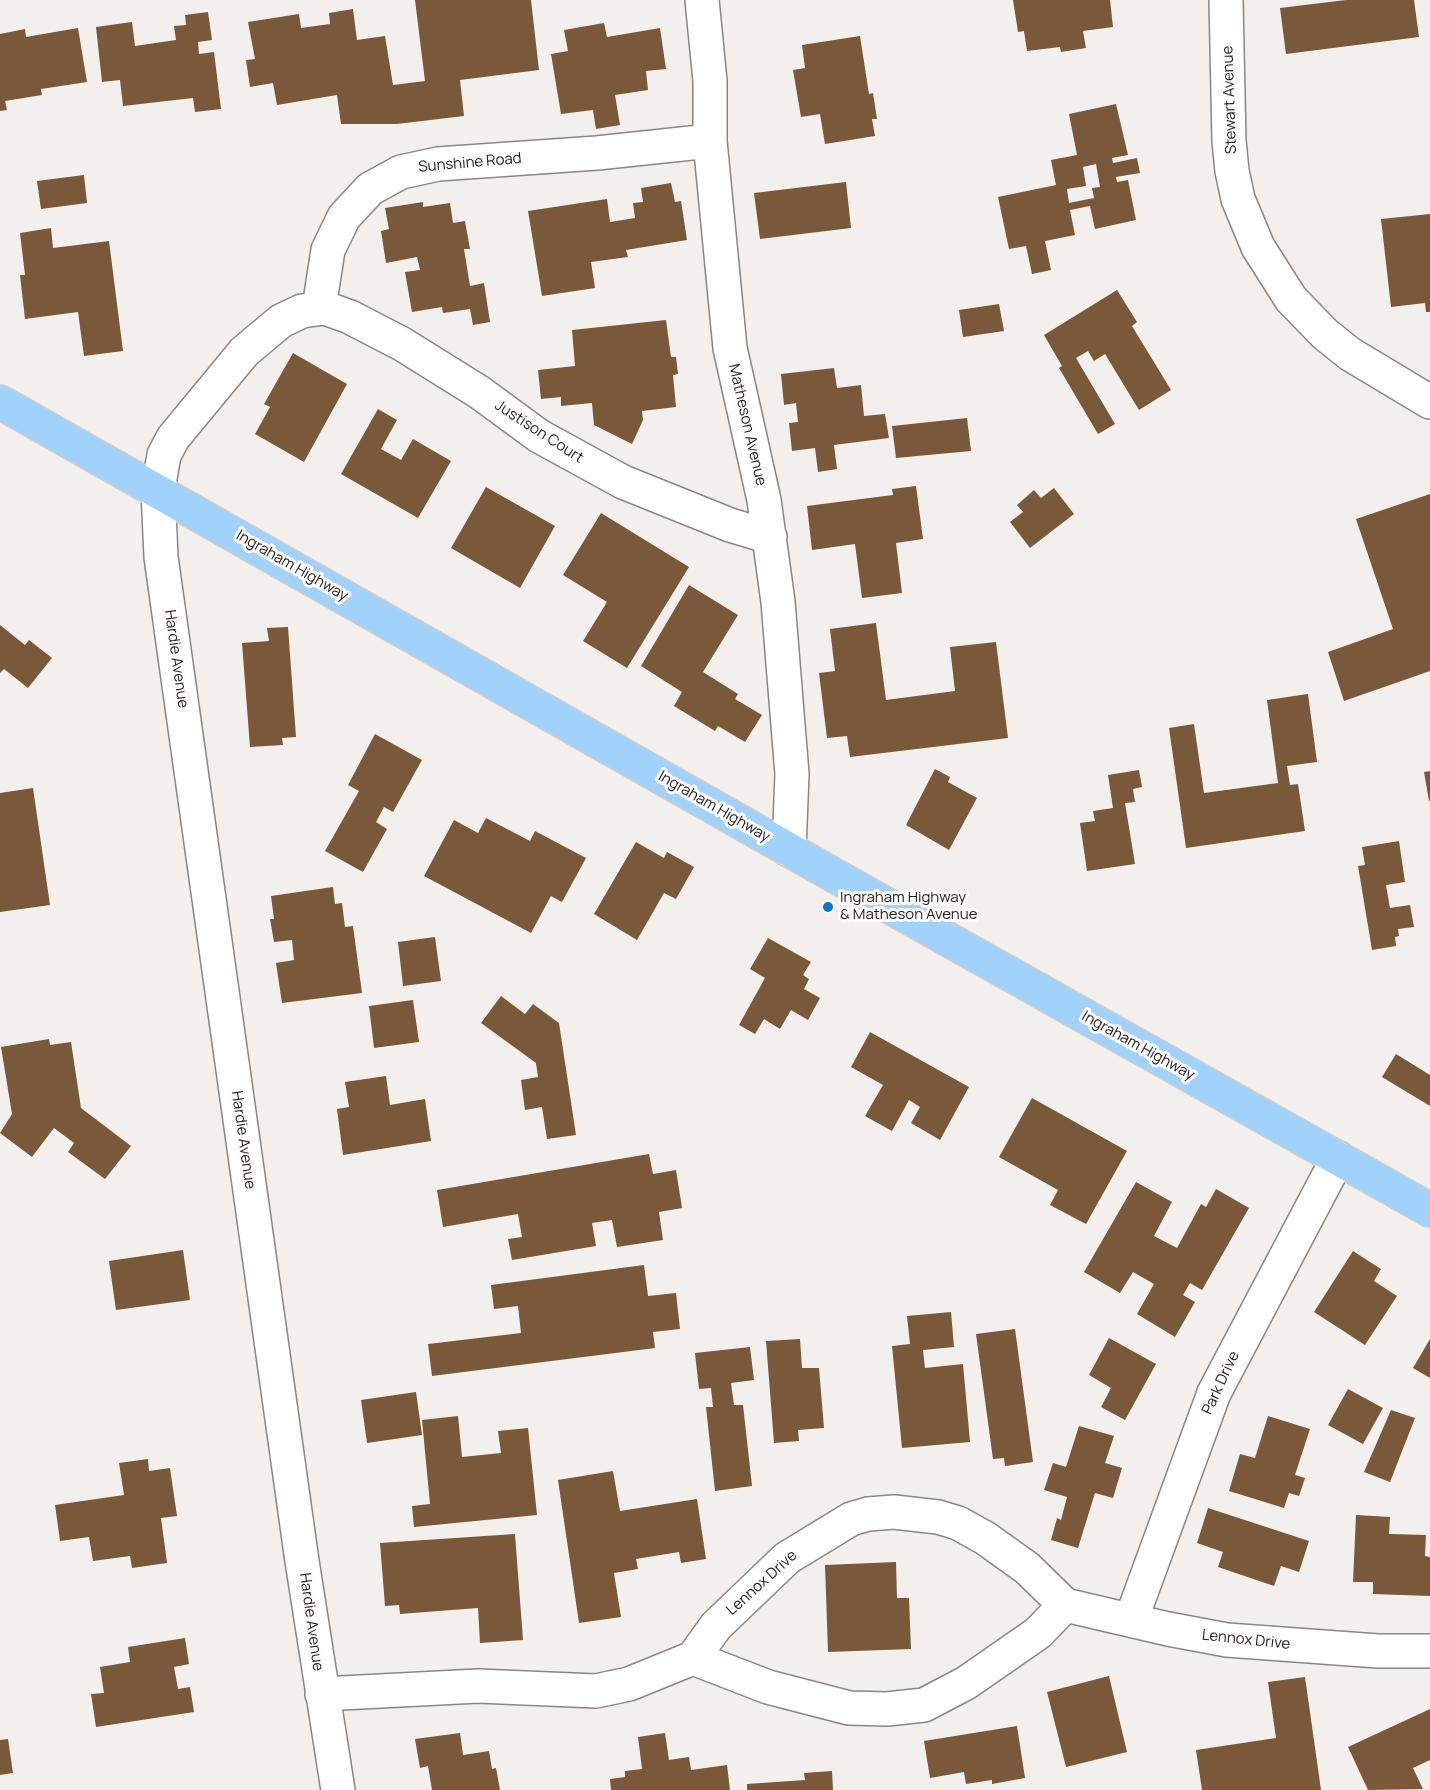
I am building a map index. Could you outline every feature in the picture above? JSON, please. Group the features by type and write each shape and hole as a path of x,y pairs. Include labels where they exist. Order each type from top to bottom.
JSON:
{"main road":[{"name":"Ingraham Highway","path":"0,402 789,850 1430,1210"}],"street":[{"name":"Matheson Avenue","path":"702,0 710,81 710,141 730,348 770,537 791,756 789,850"},
{"name":"Stewart Avenue","path":"1226,0 1229,141 1232,171 1244,215 1258,247 1291,299 1325,334 1350,354 1430,402"},
{"name":"Sunshine Road","path":"319,308 328,250 344,217 370,189 401,172 438,164 597,153 710,141"},
{"path":"158,490 164,455 173,438 244,352 281,321 319,308"},
{"name":"Justison Court","path":"319,308 350,317 402,344 479,392 538,436 623,482 730,525 770,537"},
{"name":"Hardie Avenue","path":"158,490 161,557 322,1694 338,1790"},
{"name":"Park Drive","path":"1131,1620 1214,1394 1338,1158"},
{"name":"Lennox Drive","path":"322,1694 487,1686 596,1691 629,1684 693,1658 729,1612 787,1558 851,1519 868,1514 917,1513 958,1523 1009,1554 1065,1605 1227,1640 1378,1651 1430,1651"},
{"path":"693,1658 768,1687 849,1708 887,1709 924,1705 966,1683 1038,1633 1065,1605"}],"building":[{"path":"415,0 531,0 539,70 460,80 464,116 397,124 341,124 337,95 277,105 273,83 250,87 246,60 255,59 248,22 299,14 301,28 330,24 329,13 353,9 357,40 385,36 393,85 425,81"},
{"path":"1013,0 1110,0 1113,27 1083,31 1086,48 1061,52 1060,47 1027,51 1024,31 1018,32"},
{"path":"1346,0 1414,0 1419,37 1286,54 1280,8"},
{"path":"208,12 212,40 198,42 199,54 214,52 221,109 195,112 193,98 123,106 120,80 102,82 96,27 132,22 135,46 176,40 174,26 186,25 185,15"},
{"path":"604,23 607,37 660,28 666,69 646,71 648,90 615,95 620,125 596,129 593,110 561,114 551,54 568,51 564,30"},
{"path":"78,28 87,82 41,89 42,95 5,101 7,110 0,111 0,34 25,29 26,37"},
{"path":"860,36 869,94 873,93 877,119 872,119 875,136 825,144 820,114 801,117 793,70 805,68 802,45"},
{"path":"1116,104 1128,155 1112,158 1113,163 1137,158 1140,173 1116,177 1117,182 1128,180 1136,220 1095,229 1090,206 1070,210 1075,235 1045,241 1051,270 1032,274 1026,246 1009,249 998,197 1056,185 1051,160 1077,155 1069,114","holes":["1096,164 1100,187 1092,188 1094,198 1069,203 1067,189 1086,186 1083,167"]},
{"path":"84,175 87,203 41,209 37,181"},
{"path":"846,182 851,228 760,239 754,193"},
{"path":"671,183 675,202 681,201 687,240 626,250 628,257 591,262 595,288 542,296 528,211 607,199 610,222 635,218 633,203 643,202 641,188"},
{"path":"423,202 423,207 450,203 453,223 465,221 470,249 464,249 470,286 484,283 490,322 473,325 470,309 443,313 442,307 412,312 405,272 420,270 417,257 386,263 381,231 389,229 385,208"},
{"path":"1430,214 1430,312 1426,312 1425,303 1391,307 1381,219"},
{"path":"51,228 53,248 109,241 123,351 84,356 78,312 25,319 20,275 25,275 20,233"},
{"path":"1117,290 1137,322 1132,326 1171,390 1139,410 1105,354 1094,361 1088,351 1076,358 1115,424 1098,434 1059,368 1062,366 1044,335"},
{"path":"999,304 1004,331 963,337 959,310"},
{"path":"666,320 671,357 676,357 678,374 673,375 676,407 642,411 643,420 632,444 594,425 592,403 561,406 561,397 541,399 538,370 575,366 572,330"},
{"path":"293,353 347,384 304,462 255,434 270,407 264,404"},
{"path":"834,368 837,388 861,385 864,416 885,414 889,438 834,445 837,469 818,472 815,448 792,451 789,423 798,422 796,403 784,405 781,374"},
{"path":"378,409 397,420 381,449 401,460 413,439 451,461 418,518 341,474"},
{"path":"967,418 971,451 896,458 892,426"},
{"path":"916,486 923,539 896,543 902,593 862,598 855,544 812,550 807,506 893,495 892,489"},
{"path":"486,487 555,526 520,588 451,548"},
{"path":"1054,488 1074,514 1030,548 1010,522 1023,512 1017,505 1034,490 1041,498"},
{"path":"1430,494 1430,671 1344,701 1328,652 1393,629 1356,519"},
{"path":"601,513 689,567 627,668 583,641 607,602 563,575"},
{"path":"689,585 738,615 703,672 738,694 735,699 762,715 745,742 718,726 715,731 674,706 682,692 641,666"},
{"path":"876,623 886,700 955,691 950,647 996,642 1008,738 850,757 847,736 827,738 819,673 835,671 830,629"},
{"path":"0,625 25,645 29,640 52,658 28,688 4,669 0,673"},
{"path":"288,627 296,737 282,738 283,745 250,747 242,643 269,641 267,628"},
{"path":"1308,694 1317,762 1287,766 1290,785 1298,784 1305,831 1186,848 1169,728 1194,724 1204,793 1278,783 1267,700"},
{"path":"375,734 422,760 393,812 384,807 376,822 387,829 363,872 325,851 359,791 348,785"},
{"path":"935,769 950,777 948,782 977,798 949,850 906,825"},
{"path":"1139,770 1142,787 1133,789 1135,802 1125,803 1135,864 1087,871 1080,823 1095,821 1093,811 1113,808 1108,775"},
{"path":"1430,771 1430,801 1429,801 1424,772"},
{"path":"33,788 50,905 0,912 0,793"},
{"path":"486,818 530,841 535,831 586,858 562,902 551,896 531,933 424,876 454,820 478,833"},
{"path":"1399,841 1405,882 1386,885 1390,908 1410,905 1414,927 1398,929 1399,936 1395,937 1396,946 1372,950 1358,866 1365,865 1362,847"},
{"path":"636,842 664,858 667,852 694,867 676,899 664,893 637,940 594,914"},
{"path":"333,887 335,904 342,903 345,927 353,926 362,993 282,1003 276,963 294,960 292,940 274,942 270,919 274,919 271,896"},
{"path":"435,937 441,981 403,986 398,942"},
{"path":"768,938 811,962 803,975 809,979 804,989 820,998 808,1020 791,1010 780,1029 764,1019 755,1034 739,1025 765,978 750,969"},
{"path":"501,996 525,1014 533,1004 559,1023 576,1135 547,1139 542,1107 525,1110 521,1080 538,1077 536,1063 481,1023"},
{"path":"413,1000 419,1042 374,1048 369,1006"},
{"path":"870,1032 969,1087 940,1140 911,1123 920,1107 909,1100 892,1131 865,1116 883,1085 851,1067"},
{"path":"49,1039 50,1045 71,1042 81,1108 131,1146 105,1179 68,1152 74,1143 54,1128 32,1157 0,1133 12,1114 1,1047"},
{"path":"1396,1054 1430,1075 1430,1106 1382,1077"},
{"path":"386,1076 390,1105 425,1099 431,1141 343,1155 337,1109 349,1107 345,1082"},
{"path":"1032,1098 1127,1151 1086,1224 1050,1205 1058,1190 999,1157"},
{"path":"649,1154 653,1174 676,1170 682,1208 659,1212 663,1240 617,1247 612,1220 592,1223 596,1246 512,1260 508,1239 522,1237 518,1214 443,1227 437,1190"},
{"path":"1136,1182 1172,1202 1154,1236 1177,1248 1201,1204 1206,1207 1216,1189 1249,1208 1202,1290 1190,1283 1183,1295 1195,1302 1175,1337 1137,1314 1154,1284 1133,1272 1120,1293 1084,1272"},
{"path":"183,1250 190,1300 116,1310 109,1261"},
{"path":"1353,1251 1381,1269 1374,1281 1397,1296 1365,1345 1314,1312"},
{"path":"644,1265 648,1296 676,1293 680,1329 653,1332 655,1348 432,1376 428,1344 521,1333 518,1306 494,1309 491,1285"},
{"path":"951,1312 954,1347 923,1350 925,1368 963,1364 970,1442 902,1448 892,1346 910,1344 907,1316"},
{"path":"1015,1329 1033,1462 1005,1466 1004,1458 993,1459 976,1334"},
{"path":"1109,1338 1156,1364 1125,1420 1101,1407 1111,1388 1089,1375"},
{"path":"800,1339 802,1368 819,1368 824,1428 798,1430 799,1441 774,1443 766,1341"},
{"path":"1430,1339 1430,1378 1413,1368"},
{"path":"750,1347 754,1380 731,1383 734,1405 743,1405 752,1486 715,1491 706,1407 713,1407 711,1388 699,1389 695,1353"},
{"path":"1348,1389 1383,1408 1363,1444 1328,1425"},
{"path":"416,1392 422,1435 367,1443 361,1400"},
{"path":"1391,1410 1415,1418 1390,1482 1364,1472"},
{"path":"458,1416 462,1457 501,1453 498,1431 528,1428 537,1515 414,1527 412,1506 430,1504 422,1420"},
{"path":"1268,1416 1310,1429 1295,1475 1305,1478 1299,1496 1289,1493 1284,1508 1229,1491 1240,1454 1255,1458"},
{"path":"1079,1426 1114,1436 1105,1463 1122,1468 1113,1498 1095,1493 1078,1548 1051,1540 1057,1518 1061,1520 1067,1497 1044,1490 1053,1463 1066,1467"},
{"path":"148,1459 149,1471 170,1468 177,1516 161,1518 167,1563 132,1568 130,1556 93,1561 89,1537 60,1541 55,1505 124,1495 119,1463"},
{"path":"613,1471 620,1511 697,1499 706,1559 681,1563 679,1552 636,1559 638,1569 614,1573 621,1617 579,1623 558,1480"},
{"path":"1208,1508 1309,1541 1299,1572 1281,1566 1274,1586 1218,1567 1223,1552 1197,1543"},
{"path":"1356,1515 1390,1517 1389,1534 1426,1535 1425,1556 1430,1557 1430,1596 1373,1594 1373,1582 1353,1582"},
{"path":"515,1534 523,1640 480,1643 478,1608 400,1614 399,1605 385,1606 380,1543"},
{"path":"896,1562 897,1598 909,1598 911,1649 828,1652 825,1565"},
{"path":"185,1638 189,1664 174,1667 178,1689 190,1687 194,1712 96,1727 91,1694 104,1693 100,1667 130,1662 128,1647"},
{"path":"1109,1676 1127,1752 1066,1767 1047,1692"},
{"path":"1305,1677 1321,1790 1202,1790 1196,1750 1276,1738 1268,1682"},
{"path":"1430,1709 1430,1760 1413,1768 1423,1789 1368,1790 1348,1747"},
{"path":"1017,1726 1025,1778 992,1784 992,1780 966,1784 964,1772 930,1778 924,1741"},
{"path":"460,1733 463,1755 489,1751 492,1769 496,1768 500,1790 432,1790 428,1766 420,1768 415,1739"},
{"path":"665,1733 669,1760 689,1757 691,1770 727,1765 730,1790 611,1790 610,1779 625,1777 625,1771 642,1769 638,1737"},
{"path":"8,1739 13,1773 0,1775 0,1740"},
{"path":"832,1771 833,1790 747,1790 747,1784 805,1780 804,1773"}],"place":[{"name":"Ingraham Highway & Matheson Avenue","path":"828,907"}]}
